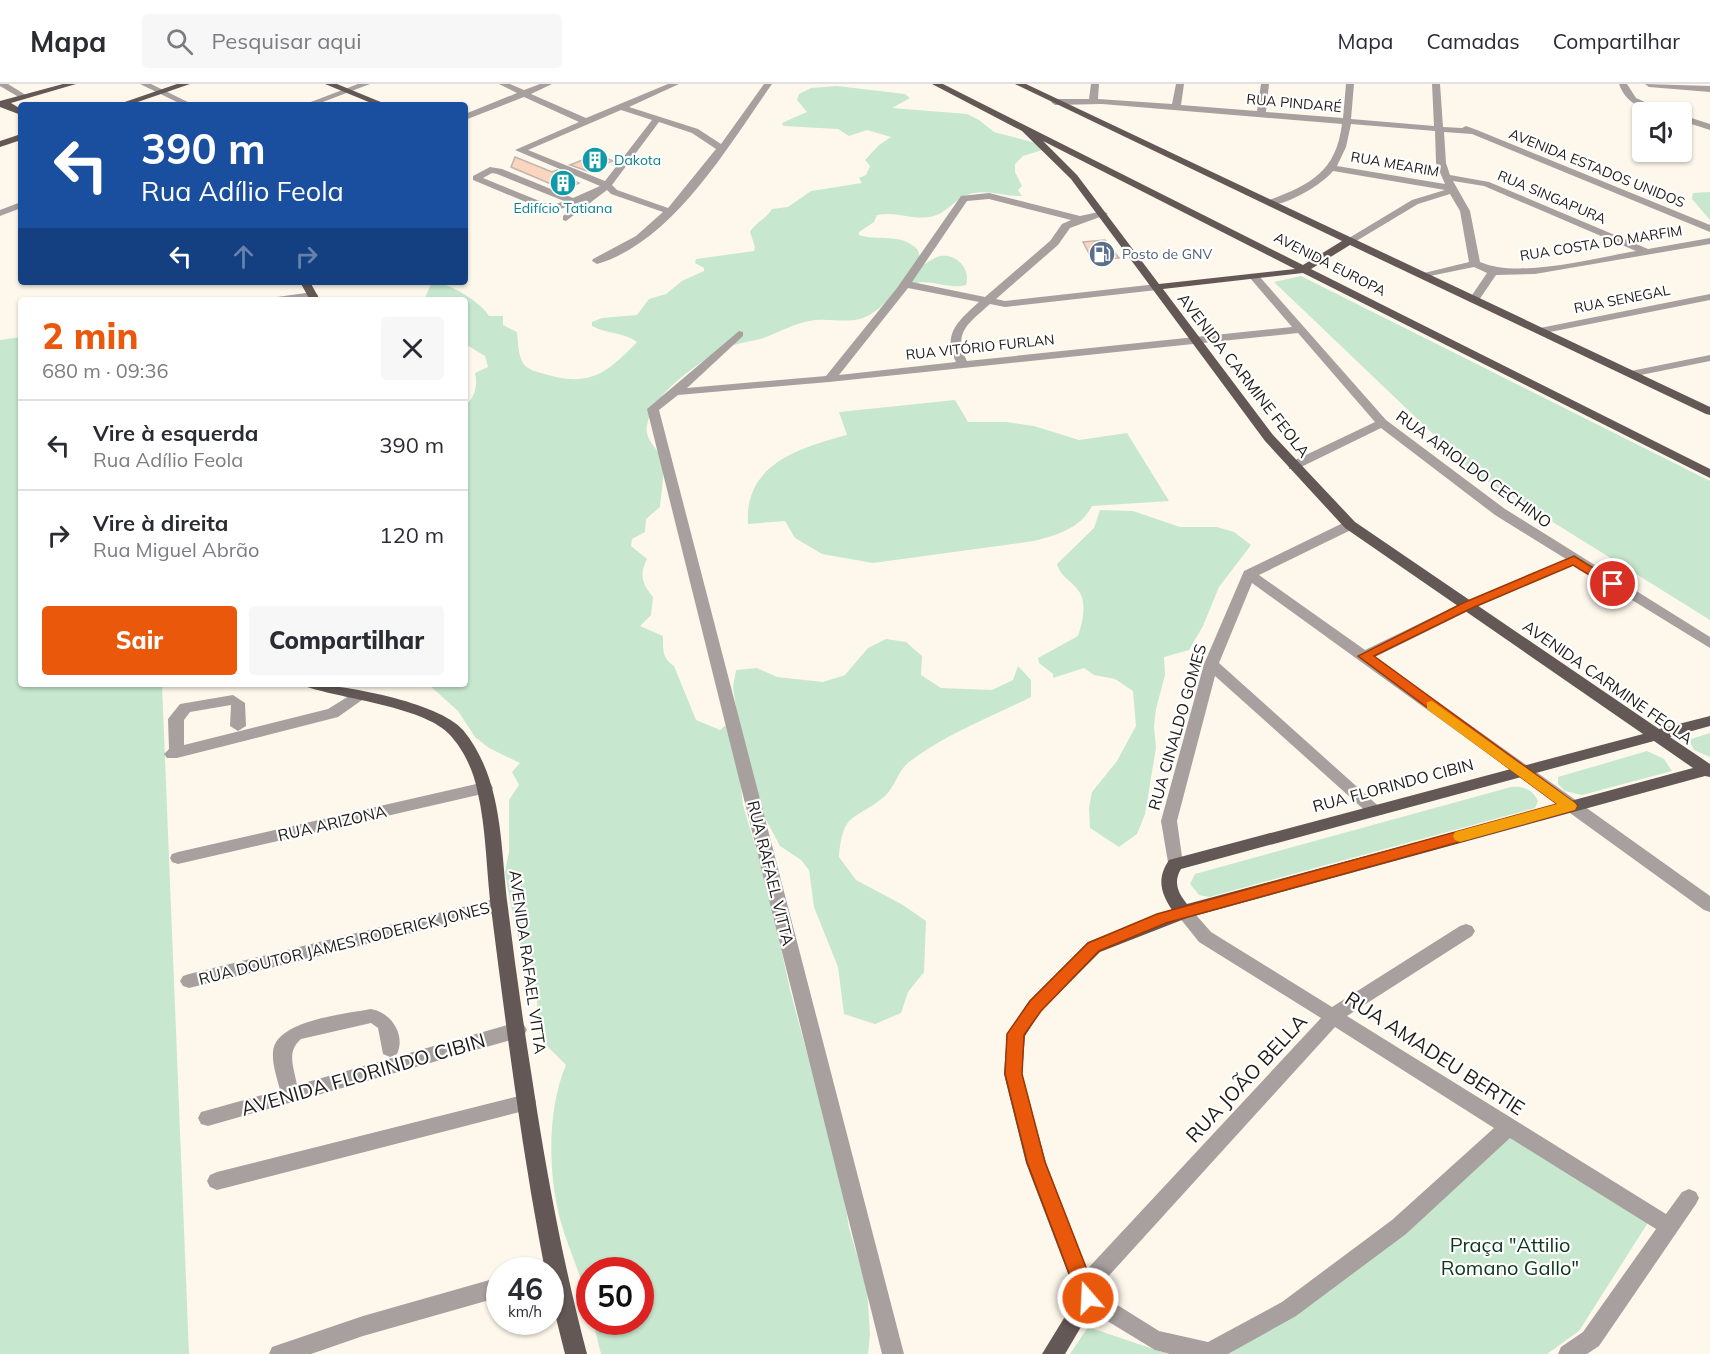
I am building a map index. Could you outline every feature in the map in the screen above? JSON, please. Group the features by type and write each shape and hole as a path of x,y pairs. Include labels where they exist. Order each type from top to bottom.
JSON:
{"main road":[{"path":"2,104 72,84"},
{"path":"129,102 186,84"},
{"path":"329,84 376,102"},
{"name":"AVENIDA EUROPA","path":"1019,84 1349,241 1425,274 1710,411"},
{"name":"AVENIDA EUROPA","path":"940,85 1710,474"},
{"path":"2,104 18,111"},
{"name":"AVENIDA CARMINE FEOLA","path":"1026,130 1074,177 1157,287 1193,340 1293,466 1350,525 1709,770"},
{"path":"0,144 18,138"},
{"path":"1074,177 1079,169 1105,169"},
{"path":"1157,287 1255,278 1306,269 1349,241"},
{"name":"AVENIDA RAFAEL VITTA","path":"323,687 414,711 448,724 471,752 485,788 499,905 551,1257"},
{"name":"RUA FLORINDO CIBIN","path":"1174,864 1710,721"},
{"path":"1053,1354 1087,1292 1036,1162 1013,1074 1016,1034 1035,1006 1094,947 1183,912 1709,770"},
{"path":"1174,864 1168,872 1167,881 1173,899 1183,912"},
{"name":"AVENIDA RAFAEL VITTA","path":"564,1312 576,1354"}],"street":[{"path":"2,84 25,97"},
{"path":"144,84 183,102"},
{"path":"316,102 366,84"},
{"path":"503,84 587,122"},
{"path":"468,116 548,84"},
{"path":"668,211 614,192 607,185 520,150 675,84"},
{"path":"597,261 644,234 668,211 721,148 768,84"},
{"path":"1093,101 1095,84"},
{"path":"1176,107 1180,84"},
{"path":"1261,113 1265,84"},
{"path":"1270,204 1315,183 1334,168 1347,121 1350,84"},
{"path":"1436,84 1441,163 1465,211 1475,264"},
{"path":"1623,84 1628,96 1637,102"},
{"path":"1649,84 1710,89"},
{"name":"RUA PINDARÉ","path":"1055,102 1111,102 1439,129"},
{"name":"RUA PINDARÉ","path":"1080,113 1088,106 1111,102"},
{"path":"621,107 694,131 721,148"},
{"name":"AVENIDA ESTADOS UNIDOS","path":"1438,116 1710,229"},
{"path":"566,218 607,185 658,118"},
{"path":"1692,121 1710,127"},
{"name":"AVENIDA ESTADOS UNIDOS","path":"1439,129 1474,132"},
{"name":"RUA MEARIM","path":"1334,168 1452,189"},
{"path":"570,200 499,171 490,170 476,178 545,207 555,208 570,200 598,192"},
{"name":"RUA SINGAPURA","path":"1446,177 1486,184 1645,251"},
{"path":"1349,241 1415,202 1452,189"},
{"path":"829,379 905,284 964,198 989,196 1080,219"},
{"path":"1,212 18,206"},
{"path":"962,363 954,347 957,332 987,300 1054,243 1066,226 1080,219 1102,214"},
{"name":"RUA COSTA DO MARFIM","path":"1493,272 1548,269 1710,241"},
{"path":"1425,274 1475,264 1493,272 1475,298"},
{"name":"RUA ARIOLDO CECHINO","path":"1255,278 1382,423 1458,482 1574,560 1710,643"},
{"path":"905,284 1005,304 1157,287"},
{"name":"RUA SENEGAL","path":"1540,331 1710,297"},
{"name":"RUA VITÓRIO FURLAN","path":"670,395 962,363 1299,330"},
{"path":"670,395 739,334"},
{"path":"1631,374 1710,358"},
{"name":"RUA RAFAEL VITTA","path":"670,395 653,409 893,1354"},
{"path":"1293,466 1382,423"},
{"path":"1350,525 1249,574 1710,905"},
{"path":"1365,656 1467,606 1574,560"},
{"name":"RUA CINALDO GOMES","path":"1174,864 1169,821 1211,664 1249,574"},
{"path":"1211,664 1376,811"},
{"path":"238,726 238,703 233,700 185,708 176,719 174,754 333,713 357,696"},
{"name":"RUA ARIZONA","path":"178,858 485,788"},
{"name":"RUA DOUTOR JAMES RODERICK JONES","path":"189,981 499,905"},
{"name":"RUA AMADEU BERTIE","path":"1183,912 1205,937 1335,1016 1668,1226"},
{"name":"RUA JOÃO BELLA","path":"1087,1292 1335,1016 1466,931"},
{"path":"290,1095 282,1053 284,1043 296,1033 380,1016 384,1020 390,1049"},
{"name":"AVENIDA FLORINDO CIBIN","path":"208,1118 518,1030"},
{"path":"217,1181 527,1102"},
{"path":"1087,1292 1155,1340 1209,1353 1289,1309 1399,1227 1508,1127"},
{"path":"1569,1354 1591,1339 1689,1198"},
{"path":"280,1354 363,1326 486,1291"}],"green space":[{"path":"837,86 905,94 910,98 892,108 967,114 994,132 1043,145 1042,150 1023,156 1015,164 1015,172 1022,186 1018,190 1022,196 986,192 972,193 935,216 923,218 891,214 877,215 874,222 859,232 859,235 866,237 896,239 910,243 917,250 923,265 934,258 952,257 965,268 966,285 952,286 926,282 912,284 863,318 809,321 761,339 732,346 691,370 658,401 651,413 647,431 663,466 660,507 646,519 645,532 632,539 631,546 647,559 642,574 646,587 653,597 651,615 640,626 663,636 665,657 674,666 696,720 720,730 737,715 733,687 736,670 757,668 777,677 823,682 845,675 868,648 886,639 906,642 922,656 921,675 941,688 992,690 1013,680 1018,666 1031,680 1031,697 923,752 902,769 885,796 847,824 839,857 856,880 903,905 926,921 924,972 908,992 901,1013 875,1024 844,1014 838,967 814,907 809,870 801,860 780,846 739,769 743,805 769,893 790,990 841,1179 849,1228 867,1289 870,1334 868,1354 601,1354 596,1335 654,1335 654,1257 576,1257 576,1265 556,1201 551,1141 555,1101 566,1065 546,1045 539,1032 537,1000 515,927 505,872 509,852 509,800 519,785 512,772 520,763 489,748 475,737 458,711 431,687 468,687 468,402 475,391 475,373 488,367 485,356 468,346 468,297 425,297 431,285 447,285 472,299 489,316 503,316 503,325 517,332 520,356 528,368 563,378 587,378 598,374 617,362 637,342 626,336 597,329 592,326 592,322 602,318 637,315 649,299 666,294 682,281 704,271 704,268 695,263 696,259 754,251 755,247 750,232 772,209 788,207 811,191 862,183 859,178 866,175 870,166 865,160 879,145 891,137 867,130 849,136 838,129 783,126 782,123 807,112 797,100 799,94 811,88"},
{"path":"1710,192 1710,220 1692,199 1693,193"},
{"path":"1301,276 1710,481 1710,620 1474,473 1274,282"},
{"path":"18,337 18,687 162,687 189,1354 0,1354 0,340"},
{"path":"955,400 968,422 1006,422 1034,426 1079,440 1127,433 1169,501 1092,506 1082,520 1075,525 1060,533 1034,541 873,563 822,554 795,538 785,521 748,524 749,503 755,487 765,473 794,453 847,435 839,412"},
{"path":"1100,510 1133,511 1180,527 1217,527 1234,532 1251,545 1219,587 1203,626 1189,650 1164,657 1165,675 1156,709 1154,726 1156,748 1145,814 1137,834 1119,847 1090,828 1089,808 1092,792 1117,761 1136,726 1133,691 1115,679 1094,675 1084,668 1053,678 1053,674 1039,663 1038,658 1078,636 1083,614 1082,598 1077,589 1061,573 1057,564 1094,528"},
{"path":"1710,733 1710,757 1694,750 1690,742 1691,739"},
{"path":"1647,751 1664,759 1672,771 1582,795 1565,791 1558,784 1558,777"},
{"path":"1511,787 1520,787 1530,791 1538,801 1535,808 1209,897 1199,895 1190,884 1195,874"},
{"name":"Praça \"Attilio Romano Gallo\"","path":"1508,1127 1649,1221 1579,1331 1547,1354 1229,1354 1359,1257"},
{"path":"1088,1327 1168,1354 1070,1354"}],"building":[{"name":"Dakota","path":"597,154 613,161 587,171 570,165"},
{"path":"515,157 552,172 557,170 574,177 569,179 579,183 565,190 511,167"},
{"name":"Posto de GNV","path":"1105,240 1119,258 1093,261 1083,242"}],"slow traffic":[{"path":"1432,705 1570,806 1460,836"}],"place":[{"name":"Dakota","path":"595,160"},
{"name":"Edifício Tatiana","path":"563,183"},
{"name":"Posto de GNV","path":"1102,254"}],"route":[{"path":"1088,1298 1036,1162 1013,1074 1016,1034 1035,1006 1094,947 1162,918 1570,806 1365,656 1467,606 1574,560 1613,584"}]}
